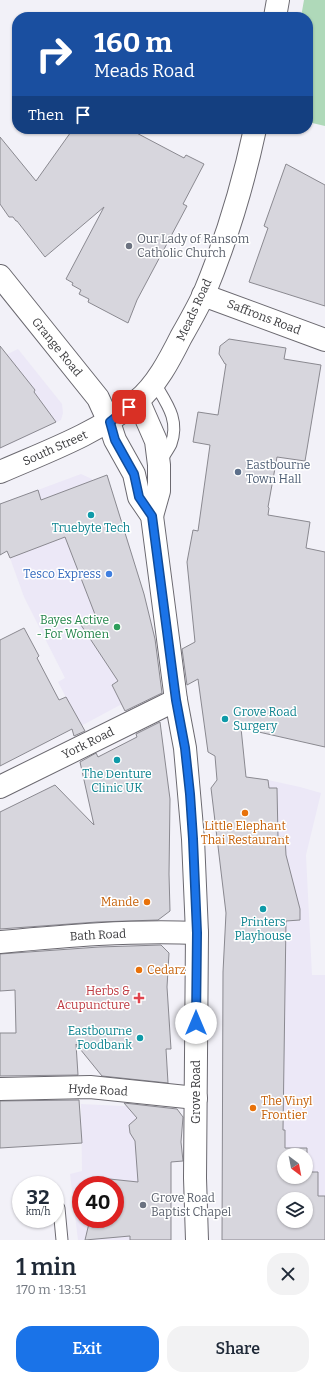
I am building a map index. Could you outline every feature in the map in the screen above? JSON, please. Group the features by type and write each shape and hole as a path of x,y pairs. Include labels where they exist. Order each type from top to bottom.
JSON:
{"street":[{"path":"276,12 278,0"},
{"name":"Meads Road","path":"110,422 138,400 154,382 173,353 203,295 234,211 247,166 254,134"},
{"name":"Grange Road","path":"0,276 98,398 110,422"},
{"name":"Saffrons Road","path":"203,295 325,340"},
{"name":"Grove Road","path":"138,400 156,441 160,491 152,516 176,700 185,748 190,794 197,933 195,1178 196,1240"},
{"name":"South Street","path":"0,472 90,433 110,422"},
{"name":"Grove Road","path":"110,422 115,440 134,474 139,497 152,516"},
{"name":"York Road","path":"0,787 176,700"},
{"name":"Bath Road","path":"0,942 79,935 165,932 197,933"},
{"name":"Hyde Road","path":"0,1089 90,1087 196,1098"}],"lane":[{"path":"154,382 174,418 171,444 159,465"},
{"path":"61,1228 62,1240"}],"shaded area":[{"path":"18,349 62,404 63,413 61,420 0,449 0,358"},
{"path":"81,474 92,479 126,575 148,690 81,726 58,682 65,678 24,597 10,558 0,504"},
{"path":"247,777 268,780 321,793 306,855 312,975 325,975 325,1240 222,1240 224,955 226,913 211,788"},
{"path":"81,1104 164,1108 171,1119 171,1240 78,1240 77,1228 124,1228 124,1176 72,1176 72,1190 70,1174 82,1171"}],"green space":[{"path":"304,0 325,0 325,126 313,123 313,12 302,12"}],"building":[{"path":"69,134 138,134 184,158 186,155 204,164 183,204 187,206 137,300 128,323 88,302 89,299 79,294 81,290 72,285 73,283 66,279 104,207 45,257 17,221 13,217 9,217 0,204 0,137 36,181"},
{"path":"286,164 325,185 325,306 249,282 268,228 264,226"},
{"path":"229,339 286,348 284,359 321,365 305,461 277,457 268,507 268,515 310,522 306,548 325,552 325,747 241,728 246,777 268,780 269,788 277,788 278,837 285,837 286,855 300,909 300,920 286,921 283,1130 285,1130 285,1148 277,1148 277,1184 313,1184 313,1172 318,1172 318,1196 325,1196 325,1240 222,1240 223,972 226,913 211,788 217,780 215,756 208,752 198,679 187,685 182,649 195,642 187,562 193,530 198,531 210,445 193,442 198,412 218,415 226,364 219,354 220,346"},
{"path":"0,346 35,390 34,392 56,422 0,448"},
{"path":"107,475 144,594 155,639 162,693 125,711 112,685 118,681 81,625 96,617 65,537 10,558 7,551 0,555 0,504 38,490 41,500"},
{"path":"24,628 39,656 37,658 59,700 66,697 85,731 74,736 72,729 0,766 0,640"},
{"path":"160,722 170,799 170,911 158,920 97,922 0,929 0,812 55,785 94,825 80,762 96,753 98,757 137,737 136,734"},
{"path":"161,945 169,953 167,987 171,1049 166,1049 168,1083 102,1076 76,1044 78,1075 0,1076 0,1033 16,1033 15,990 0,991 0,954 99,947"},
{"path":"79,1100 82,1143 0,1148 0,1101"},
{"path":"124,1103 177,1109 183,1117 181,1142 183,1161 171,1162 171,1240 130,1240 130,1236 85,1240 88,1228 124,1228 124,1181 138,1182 135,1141 130,1133 129,1125 137,1118"}],"place":[{"name":"Our Lady of Ransom Catholic Church","path":"129,246"},
{"name":"Eastbourne Town Hall","path":"238,472"},
{"name":"Truebyte Tech","path":"91,515"},
{"name":"Tesco Express","path":"109,574"},
{"name":"Bayes Active - For Women","path":"117,627"},
{"name":"Grove Road Surgery","path":"225,719"},
{"name":"The Denture Clinic UK","path":"117,760"},
{"name":"Little Elephant Thai Restaurant","path":"245,813"},
{"name":"Mande","path":"147,902"},
{"name":"Printers Playhouse","path":"263,909"},
{"name":"Cedarz","path":"139,970"},
{"name":"Herbs & Acupuncture","path":"139,998"},
{"name":"Eastbourne Foodbank","path":"140,1038"},
{"name":"The Vinyl Frontier","path":"253,1108"},
{"name":"Grove Road Baptist Chapel","path":"143,1205"}],"route":[{"path":"129,407 110,422 115,440 134,474 139,497 152,516 176,700 185,748 190,794 197,933 196,1023"}]}
